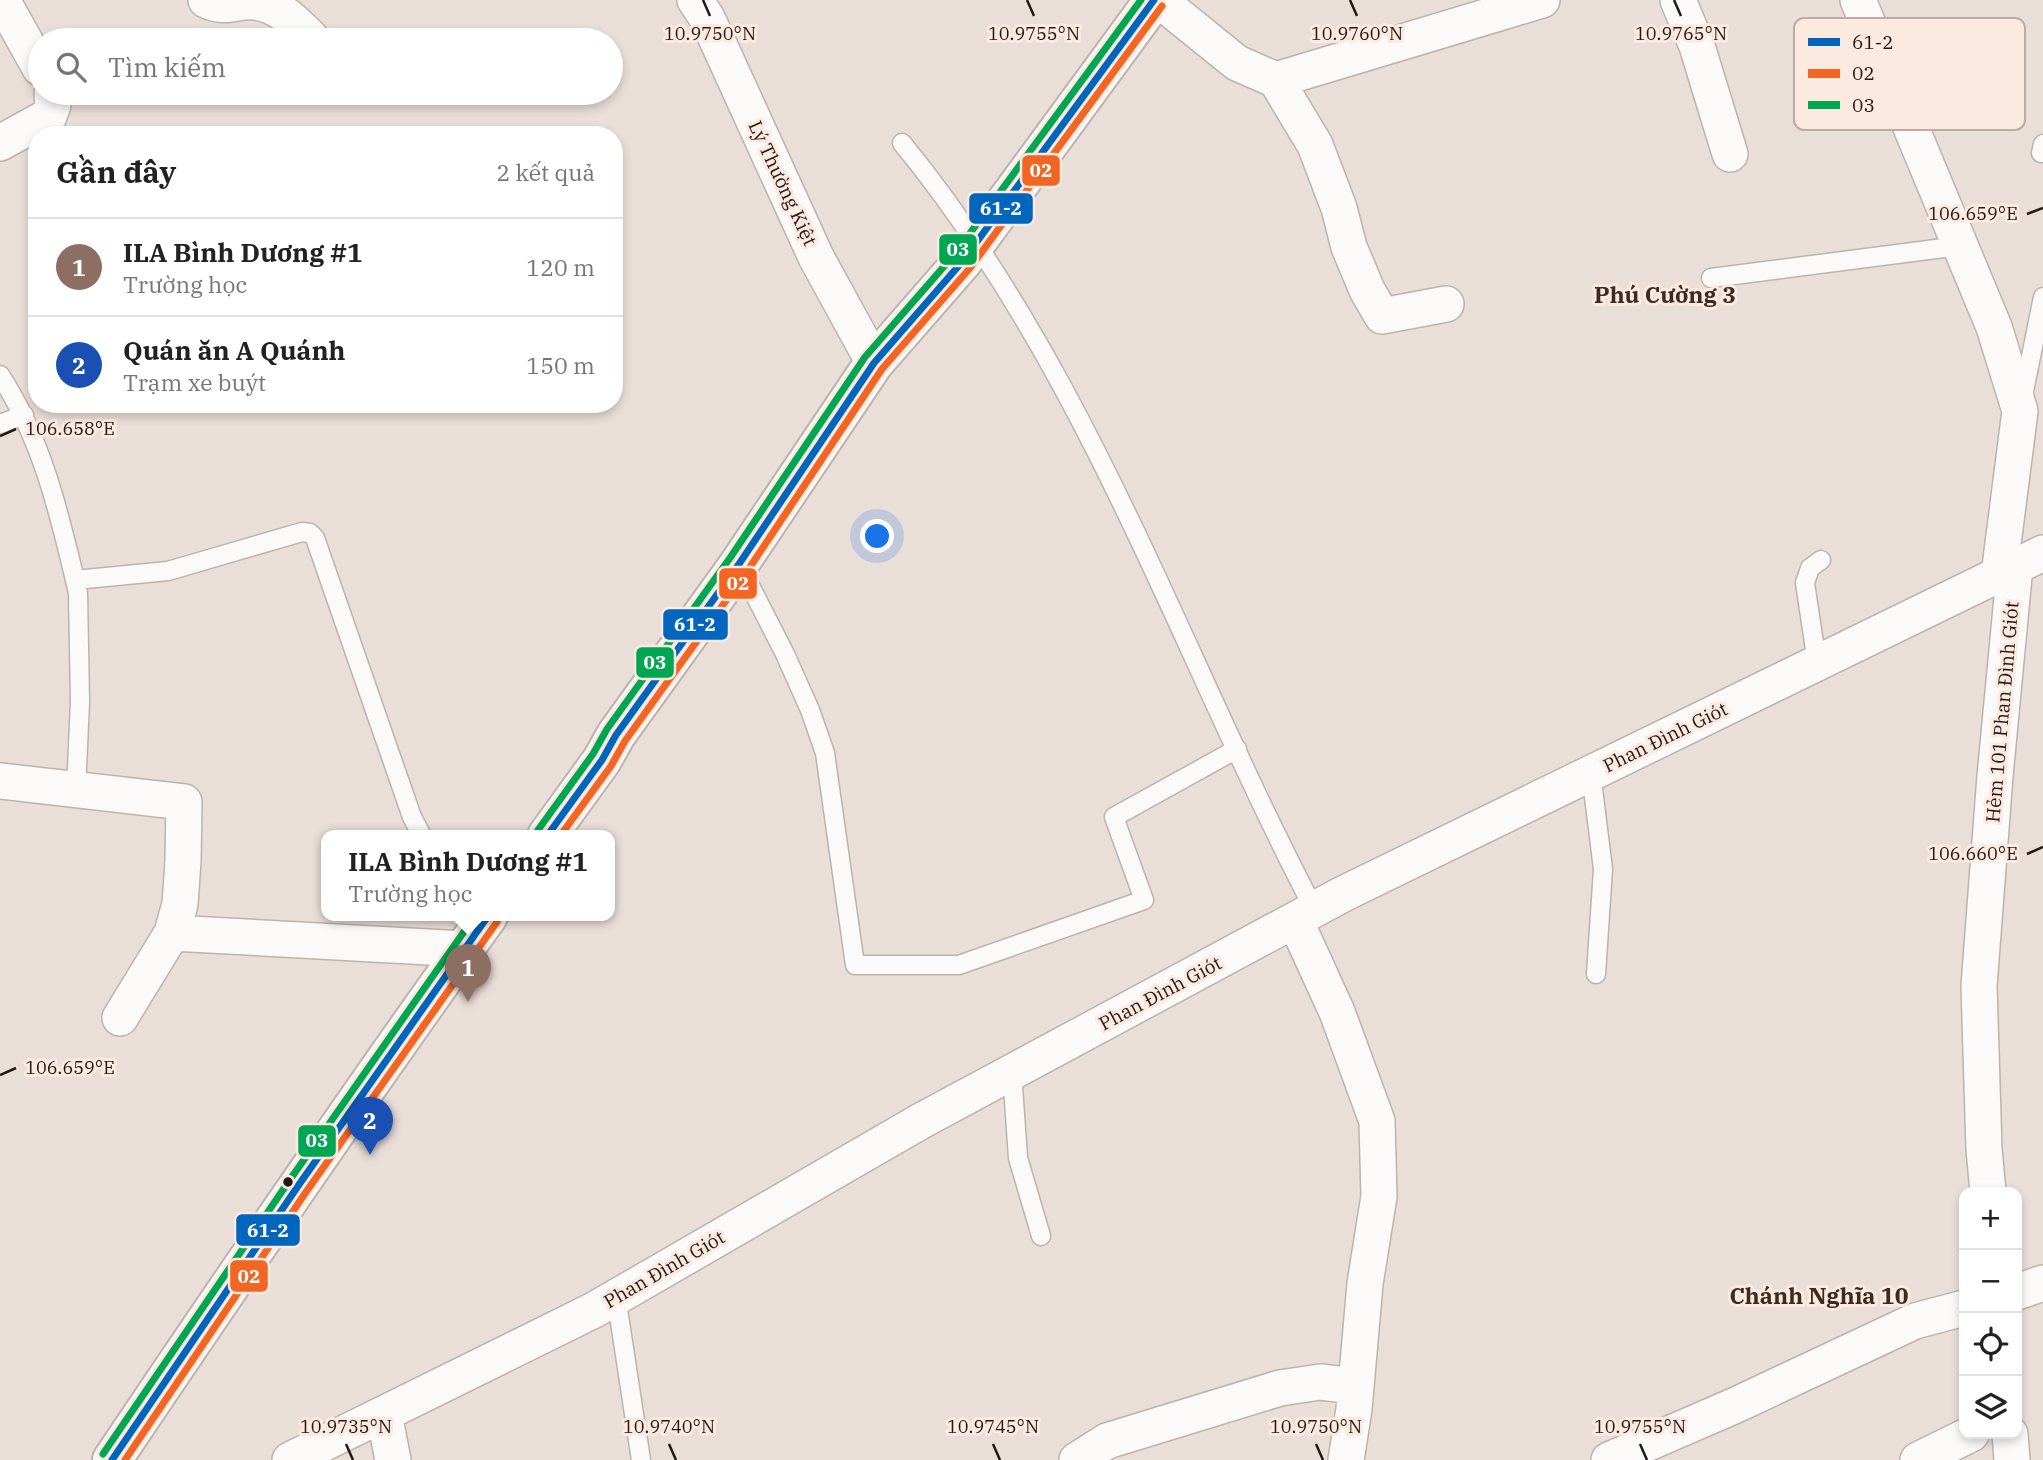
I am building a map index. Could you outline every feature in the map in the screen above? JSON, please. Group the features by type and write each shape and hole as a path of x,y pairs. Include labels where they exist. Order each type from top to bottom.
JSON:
{"main road":[{"path":"551,830 738,564 874,363 976,243 1156,0"},
{"path":"112,1460 365,1087 485,921"},
{"path":"138,1422 149,1460"}],"street":[{"path":"2,0 28,47"},
{"path":"206,0 223,6 256,2 286,14 301,28"},
{"name":"Lý Thường Kiệt","path":"695,0 707,18 816,257 874,363"},
{"path":"1156,0 1237,63 1276,80 1315,145 1339,208 1349,247 1382,316 1446,304"},
{"path":"1276,80 1542,0"},
{"path":"1678,0 1697,46 1730,154"},
{"path":"1858,0 1865,18"},
{"path":"31,126 49,116 53,105"},
{"path":"0,143 28,128"},
{"path":"1911,130 1994,327 2020,411"},
{"name":"Hẻm 101 Phan Đình Giót","path":"1988,1187 1979,986 1995,776 2019,565 2020,411"},
{"name":"Phan Đình Giót","path":"290,1460 594,1310 921,1121 1304,915 2019,565"},
{"path":"0,781 184,802 180,904 172,933 121,1018"},
{"path":"1304,915 1377,1121 1378,1196 1365,1284 1346,1460"},
{"path":"172,933 465,949"},
{"path":"2022,1290 2043,1283"},
{"path":"1609,1460 1736,1405 1915,1321 1959,1309"},
{"path":"1077,1460 1107,1441 1280,1388 1320,1382 1355,1386"},
{"path":"384,1414 393,1460"},
{"path":"1918,1460 1961,1439"},
{"path":"2010,1439 2012,1460"}],"lane":[{"path":"902,143 935,182 1043,348 1126,512 1237,749 1283,850 1304,915"},
{"path":"1711,278 1959,246"},
{"path":"2020,411 2043,297"},
{"path":"0,374 24,415 54,490 78,593 80,702 76,789"},
{"path":"0,424 24,415"},
{"path":"75,580 167,571 302,532 310,533 315,538 419,830"},
{"path":"1817,663 1805,583 1810,568 1821,559"},
{"path":"738,564 785,654 810,710 825,753 855,965 959,965 1144,900 1114,817 1237,749"},
{"path":"1591,774 1603,869 1596,974"},
{"path":"1012,1072 1018,1158 1041,1236"},
{"path":"616,1296 641,1460"}],"transit line":[{"name":"03","path":"538,830 730,558 865,357 954,255 1141,0"},
{"name":"61-2","path":"551,830 739,564 874,363 962,262 1154,0"},
{"name":"02","path":"564,830 748,570 882,369 970,268 1162,6"},
{"name":"03","path":"103,1454 289,1181 471,921"},
{"name":"61-2","path":"112,1460 298,1186 484,921"},
{"name":"02","path":"125,1460 306,1192 497,922"}],"place":[{"name":"ILA Bình Dương #1","path":"468,1002"},
{"name":"Quán ăn A Quánh","path":"370,1155"}],"district":[{"name":"Phú Cường 3","path":"1665,294"},
{"name":"Chánh Nghĩa 10","path":"1819,1295"}]}
